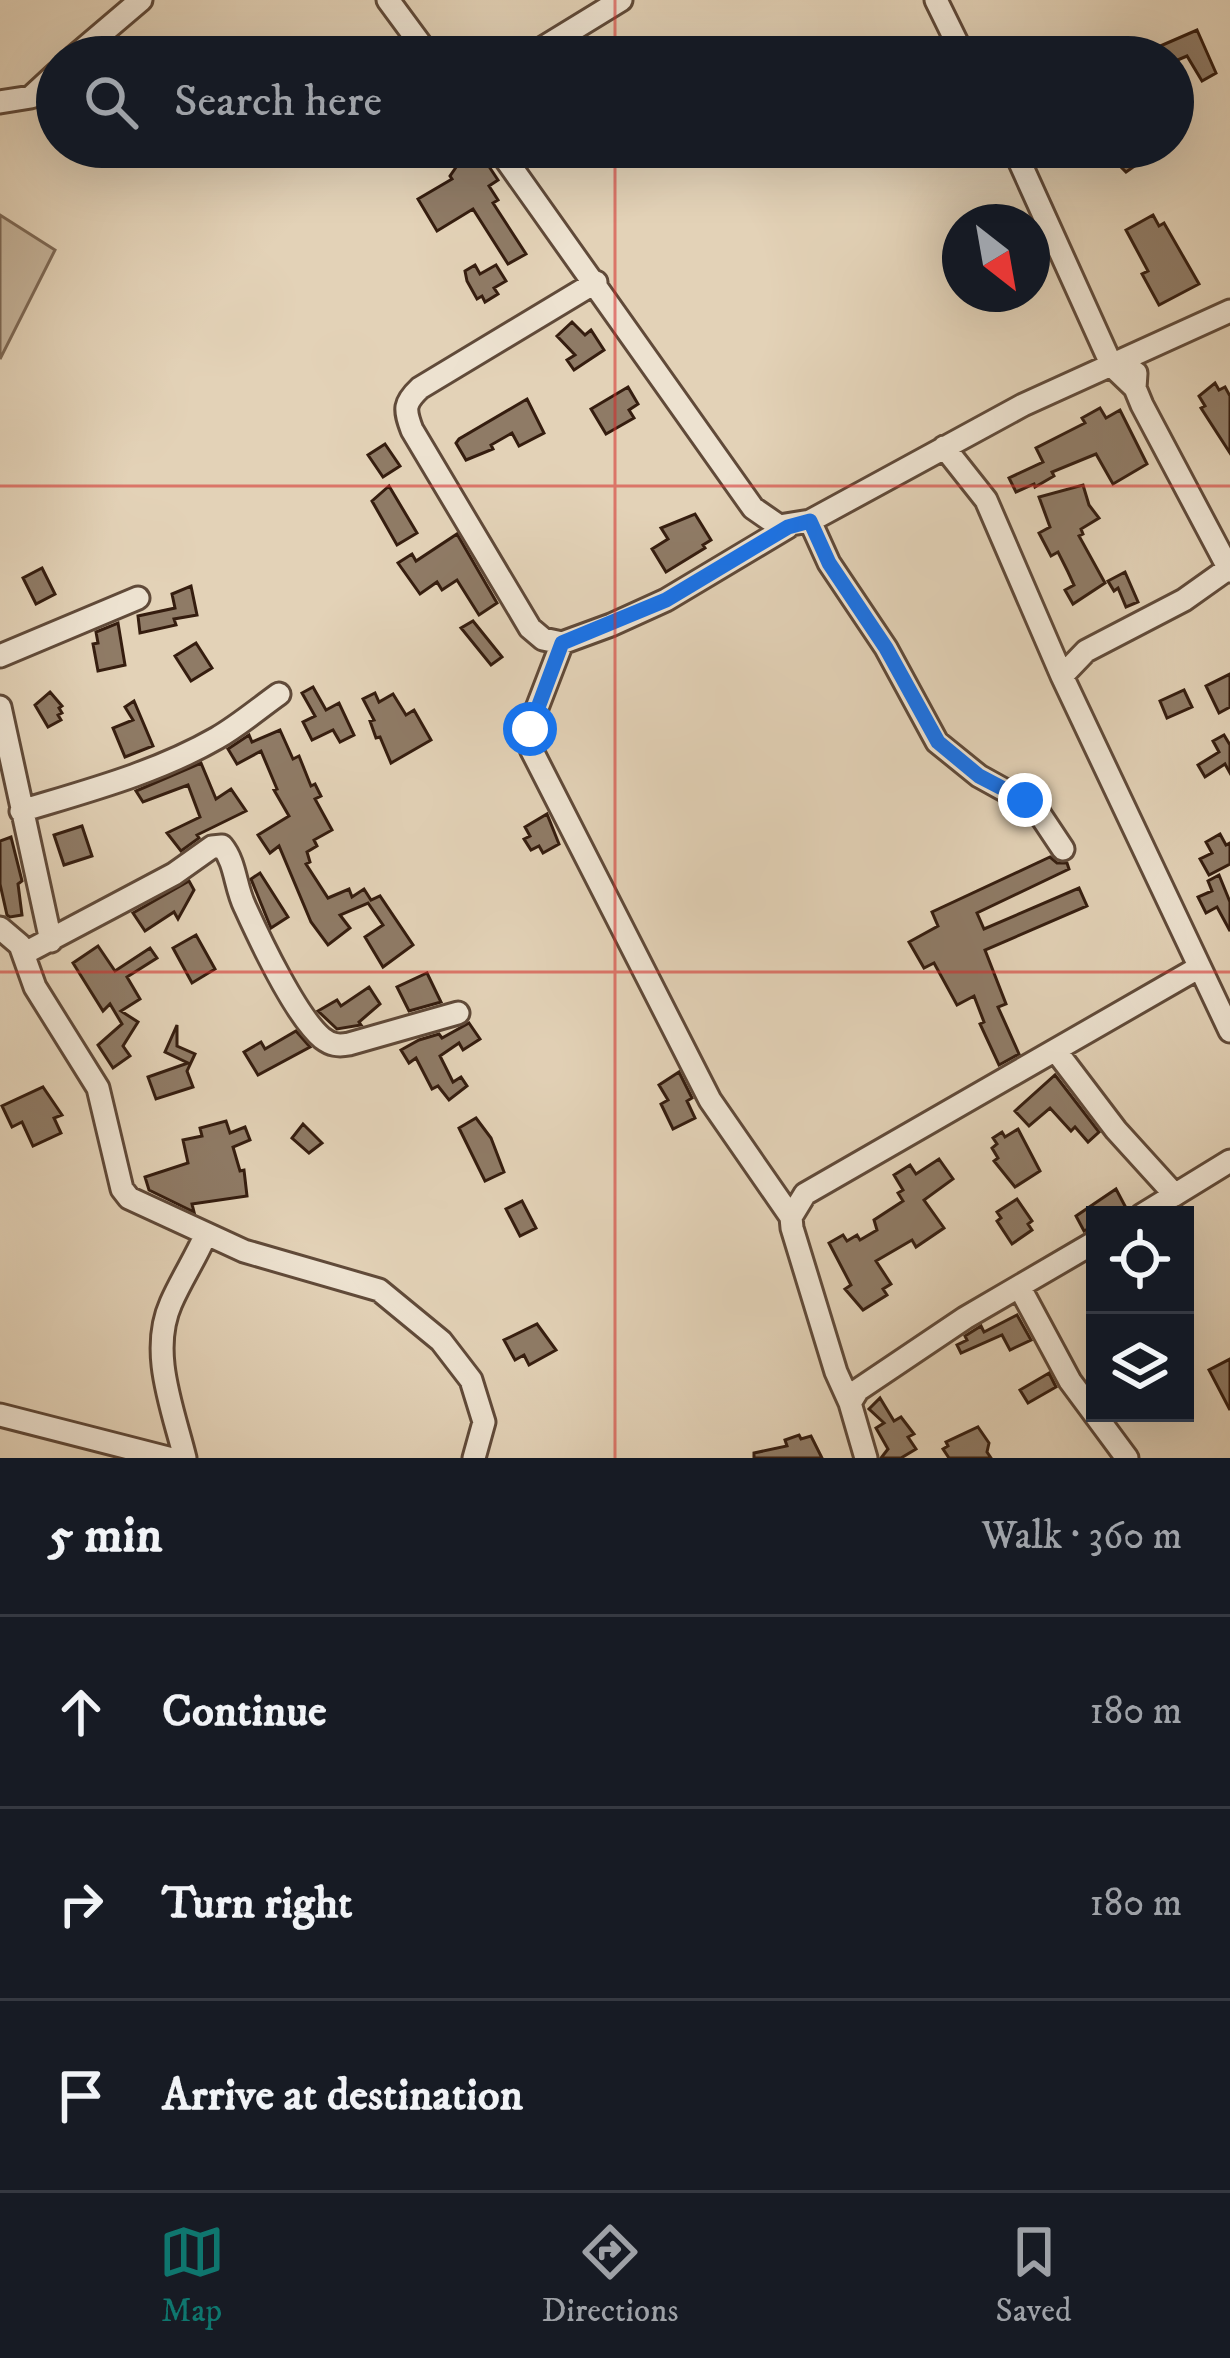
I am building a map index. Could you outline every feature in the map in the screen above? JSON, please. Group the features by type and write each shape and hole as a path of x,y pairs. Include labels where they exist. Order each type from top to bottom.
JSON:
{"street":[{"path":"99,36 141,0"},
{"path":"388,0 415,36"},
{"path":"936,0 954,36"},
{"path":"559,36 607,4"},
{"path":"0,102 36,92"},
{"path":"512,168 753,508 764,519 799,524 829,563 886,648 938,742 979,776 1035,806 1064,849"},
{"path":"1022,168 1112,366 1136,388 1227,562 1184,600 1086,651 1062,676"},
{"path":"596,282 406,400 405,411 517,612 543,639 562,643 666,600 1023,405 1230,311"},
{"path":"1136,388 1144,350"},
{"path":"944,447 986,500 1062,676 1230,1031"},
{"path":"0,656 138,598"},
{"path":"562,643 532,721 531,749 710,1100 791,1217 866,1458"},
{"path":"21,812 117,783 186,753 220,736 279,694"},
{"path":"0,707 51,941"},
{"path":"25,953 174,874 212,847 222,846 243,904 291,994 322,1038 335,1046 349,1045 458,1013"},
{"path":"0,928 25,953 35,987 103,1101 125,1193 134,1202 205,1236 263,1258 380,1290 462,1365 482,1406 484,1422 474,1458"},
{"path":"791,1217 805,1193 820,1183 1198,968"},
{"path":"1056,1051 1116,1130 1175,1195"},
{"path":"1157,1206 1230,1160"},
{"path":"185,1458 161,1338 170,1304 205,1236"},
{"path":"850,1402 866,1383 965,1318 1086,1248"},
{"path":"1020,1288 1070,1381 1126,1458"},
{"path":"0,1414 168,1458"}],"shaded area":[{"path":"0,215 55,250 0,359"}],"building":[{"path":"1197,30 1216,73 1202,81 1194,68 1194,36 1183,36"},
{"path":"456,168 490,168 498,180 489,186 498,200 493,203 526,254 508,264 473,209 437,231 418,199 452,179"},
{"path":"1153,215 1159,226 1164,223 1199,284 1159,305 1142,274 1148,271 1126,230"},
{"path":"475,265 480,274 496,265 506,281 485,302 482,296 477,299 467,281 465,271"},
{"path":"572,322 585,335 591,330 604,350 574,370 567,360 575,355 557,336"},
{"path":"1215,383 1230,396 1230,453 1201,408 1205,406 1199,396"},
{"path":"628,387 638,404 629,410 634,418 606,434 591,409"},
{"path":"527,399 544,433 519,446 512,433 491,445 493,449 466,460 456,443 459,439"},
{"path":"1100,408 1106,418 1120,410 1147,464 1113,484 1096,454 1052,472 1054,476 1035,487 1016,492 1009,478 1043,462 1036,448 1085,423 1082,418"},
{"path":"385,444 400,466 383,477 368,455"},
{"path":"1083,485 1099,518 1081,529 1079,536 1105,583 1073,604 1065,590 1074,585 1068,572 1058,552 1051,556 1039,533 1050,527 1039,497"},
{"path":"389,486 417,533 397,545 372,501"},
{"path":"695,514 711,540 666,572 652,549 668,539 661,528"},
{"path":"457,534 497,603 479,615 457,580 442,590 437,582 420,594 398,563 412,554 416,561"},
{"path":"42,568 55,594 36,604 23,578"},
{"path":"1125,572 1138,602 1126,607 1118,588 1114,591 1108,581"},
{"path":"191,586 197,615 140,633 138,616 175,608 172,594"},
{"path":"473,621 502,657 491,665 461,628"},
{"path":"118,623 125,665 98,671 93,644 98,643 96,632"},
{"path":"196,643 212,668 191,681 175,656"},
{"path":"1230,674 1230,707 1219,713 1206,686"},
{"path":"313,687 326,710 339,703 354,735 340,742 333,730 312,740 303,722 315,716 302,693"},
{"path":"1184,690 1192,707 1167,718 1160,701"},
{"path":"50,692 62,713 58,715 61,720 48,727 35,705"},
{"path":"375,693 379,702 393,694 406,715 414,710 431,740 391,763 380,737 376,738 370,721 374,720 363,699"},
{"path":"134,701 153,746 125,757 113,728 133,720 125,707"},
{"path":"280,730 293,759 299,756 311,786 315,784 321,796 315,799 332,830 314,840 317,846 307,852 310,862 306,864 328,898 349,889 352,897 364,889 371,900 380,896 413,945 383,967 365,937 383,925 368,903 340,915 350,928 328,945 311,922 279,846 270,853 258,835 289,816 261,751 237,764 228,749 249,735 252,742"},
{"path":"1224,735 1230,745 1230,773 1225,764 1205,777 1198,765 1219,752 1213,741"},
{"path":"201,763 216,799 231,789 246,811 197,835 181,851 167,833 200,817 188,785 143,802 136,791"},
{"path":"547,814 559,844 543,853 539,846 531,850 524,839 530,836 525,827"},
{"path":"82,826 92,856 64,865 54,835"},
{"path":"1220,834 1226,845 1230,843 1230,864 1209,875 1200,859 1212,853 1206,842"},
{"path":"11,837 22,881 18,884 22,915 10,917 0,884 0,841"},
{"path":"1050,857 1067,863 1069,869 977,913 984,929 1079,888 1087,906 985,950 1006,1004 998,1007 1019,1054 999,1065 980,1024 984,1022 974,996 957,1005 934,963 924,968 909,942 938,926 932,912"},
{"path":"260,873 288,917 271,928 251,879"},
{"path":"1219,875 1230,902 1230,931 1217,907 1206,913 1198,897 1212,891 1208,881"},
{"path":"189,881 194,890 178,919 174,912 145,931 133,913"},
{"path":"196,935 215,969 192,983 173,948"},
{"path":"98,946 115,971 150,948 157,958 127,977 140,999 121,1011 138,1022 123,1046 130,1056 113,1068 98,1045 122,1024 110,1004 103,1011 73,963"},
{"path":"427,973 441,1002 409,1011 397,987"},
{"path":"369,987 380,1004 361,1025 337,1029 318,1011 337,1000 341,1006"},
{"path":"469,1023 480,1039 463,1050 459,1043 440,1056 453,1082 461,1077 467,1086 449,1100 438,1086 432,1089 416,1058 409,1063 401,1050 439,1034 442,1038"},
{"path":"177,1025 177,1046 195,1054 187,1071 193,1087 156,1099 148,1077 188,1063 165,1052"},
{"path":"296,1031 310,1047 258,1075 244,1052 261,1042 265,1049"},
{"path":"679,1072 692,1098 687,1101 695,1118 673,1129 661,1104 668,1100 659,1085"},
{"path":"1055,1075 1099,1132 1088,1142 1050,1108 1029,1126 1015,1111"},
{"path":"43,1087 62,1115 54,1118 61,1133 33,1146 22,1122 12,1127 2,1106"},
{"path":"476,1118 491,1138 504,1172 485,1181 459,1128"},
{"path":"226,1121 230,1133 245,1127 250,1140 233,1147 240,1171 244,1170 247,1196 192,1204 194,1212 149,1190 145,1177 188,1163 183,1140 202,1136 200,1128"},
{"path":"303,1124 322,1143 309,1153 292,1138"},
{"path":"1018,1129 1040,1171 1015,1187 994,1161 998,1158 992,1148 997,1144 993,1138"},
{"path":"939,1159 953,1179 924,1200 944,1228 916,1247 912,1240 876,1261 891,1284 883,1289 887,1295 863,1310 845,1289 851,1285 829,1243 843,1235 847,1241 857,1235 860,1240 877,1230 874,1220 903,1201 894,1175 910,1165 916,1174"},
{"path":"1116,1189 1125,1206 1091,1206"},
{"path":"1017,1199 1032,1221 1028,1224 1032,1230 1012,1244 997,1221 1001,1218 997,1212"},
{"path":"522,1201 536,1228 520,1236 506,1209"},
{"path":"1086,1209 1086,1230 1084,1231 1076,1216"},
{"path":"1017,1315 1031,1340 1010,1350 1002,1335 961,1353 957,1345 967,1340 965,1336"},
{"path":"537,1324 556,1350 529,1365 524,1355 515,1360 504,1340"},
{"path":"1230,1359 1230,1410 1209,1370"},
{"path":"1049,1373 1056,1387 1028,1403 1020,1390"},
{"path":"880,1398 894,1421 901,1417 914,1434 908,1437 916,1449 901,1458 881,1458 888,1449 876,1428 884,1423 869,1409"},
{"path":"978,1427 989,1443 991,1458 949,1458 943,1449 946,1442"},
{"path":"799,1435 801,1439 811,1436 822,1458 754,1458 754,1453 787,1446 785,1440"}],"route":[{"path":"530,729 562,643 666,600 788,527 810,521 829,563 886,648 938,742 979,776 1025,800"}]}
